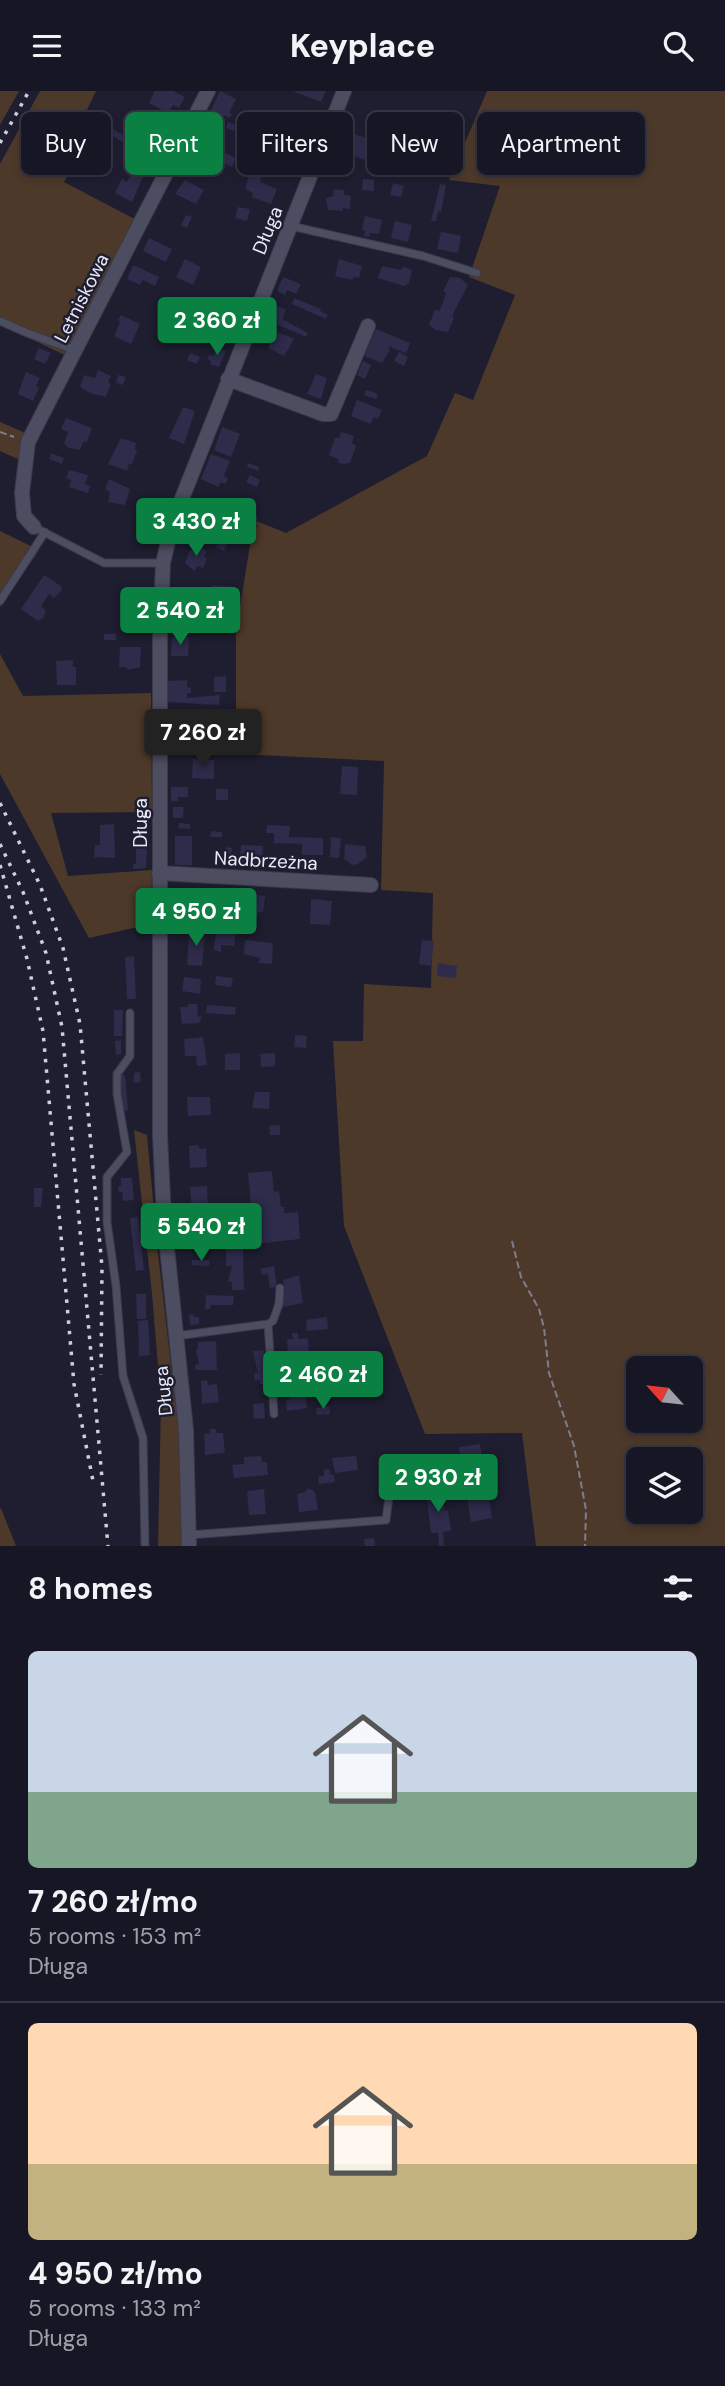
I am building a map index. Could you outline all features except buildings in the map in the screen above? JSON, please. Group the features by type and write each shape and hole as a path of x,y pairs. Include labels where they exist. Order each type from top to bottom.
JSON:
{"street":[{"name":"Letniskowa","path":"40,529 24,516 22,493 28,442 208,91"},
{"name":"Długa","path":"189,1540 186,1430 164,1219 160,1136 160,651 163,563 173,521 344,91"},
{"path":"228,379 323,414 331,414 368,325"},
{"name":"Nadbrzeżna","path":"159,873 370,885"}],"lane":[{"path":"289,226 423,256 477,273"},
{"path":"0,321 76,350"},
{"path":"0,601 40,529 104,563 163,563"},
{"path":"130,1013 130,1056 117,1074 117,1094 127,1152 107,1177 107,1222 116,1286 122,1375 144,1438 145,1546"},
{"path":"176,1336 268,1324 273,1321 279,1304 280,1288"},
{"path":"268,1324 274,1414"},
{"path":"189,1540 386,1520 389,1497"}],"path":[{"path":"0,432 28,442"},
{"path":"512,1241 521,1277 538,1309 544,1328 549,1373 574,1446 586,1510 585,1546"}],"shaded area":[{"path":"0,91 19,91 0,125"},
{"path":"40,91 96,91 86,112 28,112"},
{"path":"487,91 725,91 725,1546 536,1546 522,1433 425,1434 344,1226 333,1041 363,1041 364,984 431,988 433,893 381,890 384,761 236,754 236,632 254,520 286,533 427,456 455,393 473,400 515,295 469,277 500,186 449,180 451,175 463,175 463,147 477,114 477,175 645,175 645,112 478,112"},
{"path":"21,126 21,175 68,175 64,182 144,224 77,361 0,324 0,164"},
{"path":"0,422 28,434 20,460 0,451"},
{"path":"0,531 39,550 0,607"},
{"path":"0,654 23,696 151,693 152,812 51,813 68,876 152,870 151,924 89,938 0,774"},
{"path":"134,1130 147,1135 179,1435 182,1546 158,1546 161,1402"},
{"path":"0,1507 2,1511 16,1546 0,1546"}],"railway":[{"path":"0,143 29,91"},
{"path":"0,803 40,885 63,948 80,1024 102,1267 101,1375"},
{"path":"0,844 23,892 46,953 62,1027 108,1546"},
{"path":"0,865 27,959 43,1031 74,1384 94,1486"}]}
